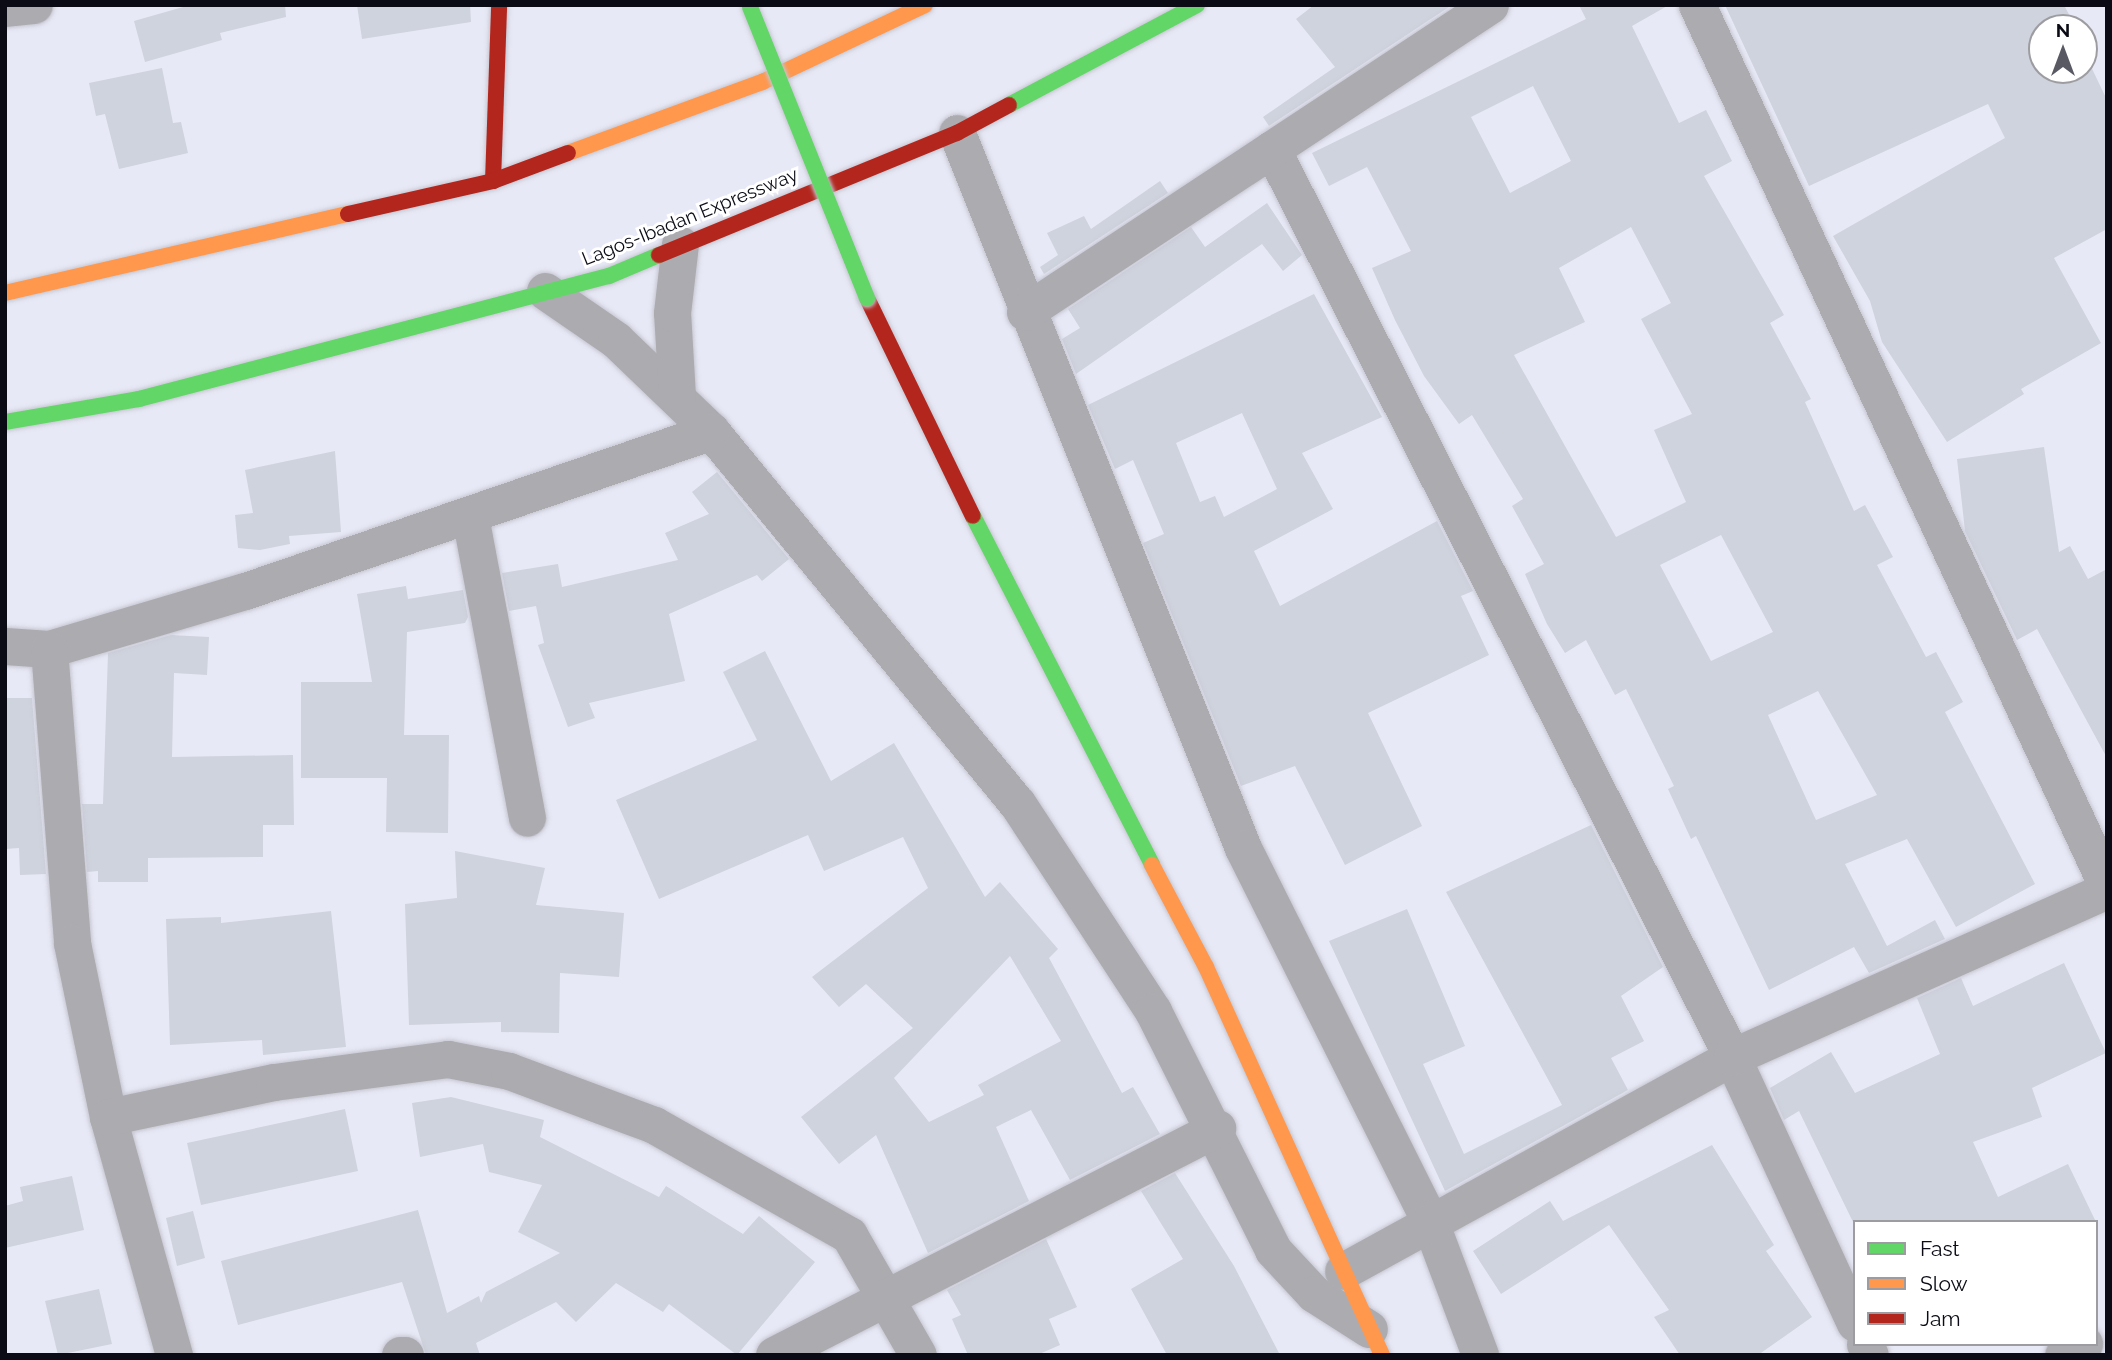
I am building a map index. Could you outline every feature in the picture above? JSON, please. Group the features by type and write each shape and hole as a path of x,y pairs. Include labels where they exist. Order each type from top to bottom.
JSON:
{"main road":[{"path":"493,181 499,5"},
{"path":"878,5 887,26"},
{"path":"5,293 493,181 762,82 887,26 925,5"},
{"name":"Lagos-Ibadan Expressway","path":"5,422 139,400 609,276 680,244 957,132 1197,5"},
{"path":"750,6 867,298 1024,620 1206,967 1376,1342"}],"street":[{"path":"5,8 34,5"},
{"path":"1024,312 1490,5"},
{"path":"1343,1271 1429,1219 1732,1057 2107,888 1697,5"},
{"path":"957,132 1024,312 1243,848 1429,1219 1480,1355"},
{"path":"1272,149 1732,1057 1853,1319"},
{"path":"677,396 672,313 680,244"},
{"path":"545,291 616,340 711,431 1017,803 1153,1011 1217,1128 1273,1250 1314,1294 1376,1342"},
{"path":"5,646 49,649 470,516 711,431"},
{"path":"470,516 527,818"},
{"path":"49,649 72,943 108,1117 174,1355"},
{"path":"108,1117 274,1082 448,1059 509,1071 654,1125 849,1235 918,1355"},
{"path":"774,1355 1217,1128"},
{"path":"2063,1355 2080,1346"},
{"path":"400,1355 405,1355"}],"building":[{"path":"190,5 285,5 286,17 220,33 222,40 145,62 134,21"},
{"path":"357,5 470,5 471,22 362,39"},
{"path":"1314,5 1452,5 1269,126 1263,117 1335,67 1296,19"},
{"path":"1579,5 1669,5 1632,26 1679,123 1706,110 1732,161 1704,176 1784,315 1770,323 1811,399 1805,402 1854,511 1865,505 1893,557 1877,565 1926,657 1936,652 1963,702 1945,712 2035,884 1956,927 1907,839 1845,864 1887,946 1935,920 1945,939 1869,973 1854,947 1769,990 1696,836 1691,839 1668,789 1674,786 1626,689 1615,695 1586,640 1565,653 1547,624 1525,574 1544,564 1512,506 1523,499 1472,415 1459,424 1424,376 1395,320 1372,268 1411,251 1367,167 1329,186 1312,153 1586,19","holes":["1533,86 1571,161 1510,193 1471,117","1631,227 1671,303 1641,319 1692,414 1654,430 1686,502 1616,537 1514,355 1585,322 1559,268","1721,535 1773,632 1711,661 1660,565","1818,691 1877,795 1816,820 1768,715"]},
{"path":"1725,5 2064,5 2069,14 2028,14 2028,84 2098,84 2098,81 2107,100 2107,229 2054,258 2101,343 2021,389 2024,394 1947,442 1882,342 1870,301 1833,236 2005,138 1988,104 1809,186"},
{"path":"162,68 173,123 181,122 188,153 119,169 105,114 96,116 89,83"},
{"path":"1160,181 1168,193 1044,274 1040,267 1058,255 1047,233 1084,216 1091,229"},
{"path":"1267,203 1302,255 1283,271 1262,244 1076,374 1062,339 1080,328 1068,309 1191,227 1205,247"},
{"path":"1314,294 1382,417 1302,453 1333,509 1254,551 1280,606 1437,521 1473,591 1461,596 1489,655 1368,713 1422,826 1345,865 1295,766 1241,786 1143,543 1164,534 1133,460 1115,469 1088,405","holes":["1242,413 1277,489 1224,517 1215,496 1200,502 1176,443"]},
{"path":"2044,447 2059,552 2070,546 2088,579 2107,569 2107,758 2037,629 2017,640 1965,531 1957,459"},
{"path":"335,451 341,532 289,536 290,544 260,550 238,548 235,515 253,513 245,470"},
{"path":"717,472 789,559 762,581 757,575 669,614 685,681 589,703 595,718 568,727 538,645 544,643 536,606 509,611 502,573 558,564 562,587 678,560 665,533 709,514 692,492"},
{"path":"406,586 408,599 463,590 468,617 465,623 407,632 404,735 449,735 448,833 386,832 387,778 301,778 301,682 372,682 357,594"},
{"path":"171,635 209,637 207,675 174,673 172,757 293,755 294,825 263,825 263,857 148,858 148,882 98,882 98,871 87,872 82,804 103,804 108,653"},
{"path":"765,651 831,781 894,743 985,897 1000,882 1058,949 1049,958 1122,1093 1133,1087 1160,1134 1070,1180 1031,1110 996,1127 1029,1201 928,1253 876,1135 839,1164 801,1117 913,1028 866,984 839,1007 812,977 928,888 903,837 824,871 808,835 659,899 616,800 757,740 723,672","holes":["1010,956 1061,1041 978,1085 984,1095 929,1122 894,1078"]},
{"path":"5,698 32,698 46,874 20,875 19,848 5,849"},
{"path":"1591,825 1663,967 1621,996 1644,1041 1611,1058 1628,1090 1445,1191 1329,941 1407,909 1465,1046 1423,1064 1464,1154 1562,1105 1446,892"},
{"path":"455,851 545,868 536,905 624,913 619,977 560,973 559,1033 501,1032 501,1022 409,1025 405,904 457,898"},
{"path":"331,911 346,1047 263,1055 262,1040 170,1045 166,919 221,917 221,923"},
{"path":"2064,963 2106,1053 2032,1088 2042,1117 1973,1142 1998,1197 2068,1164 2095,1220 1853,1222 1799,1111 1784,1120 1770,1088 1831,1052 1855,1093 1940,1054 1917,998 1961,978 1973,1006"},
{"path":"451,1097 544,1120 540,1137 659,1197 666,1186 743,1234 759,1216 815,1262 737,1355 669,1304 663,1312 616,1283 576,1322 556,1302 476,1343 480,1355 426,1355 402,1282 238,1325 221,1261 418,1210 447,1313 479,1296 481,1303 486,1292 560,1253 518,1232 542,1185 489,1172 483,1144 420,1157 412,1103"},
{"path":"345,1109 358,1171 201,1205 187,1143"},
{"path":"1712,1145 1774,1245 1766,1251 1812,1317 1758,1355 1680,1355 1654,1317 1669,1310 1609,1225 1501,1294 1473,1251 1550,1201 1563,1221"},
{"path":"1175,1173 1234,1266 1280,1355 1167,1355 1131,1289 1183,1259 1141,1191"},
{"path":"72,1176 84,1230 5,1248 5,1206 23,1201 20,1187"},
{"path":"193,1211 205,1258 177,1266 166,1218"},
{"path":"1046,1239 1077,1307 1049,1319 1060,1345 1037,1355 968,1355 952,1319 961,1315 947,1290"},
{"path":"99,1289 112,1344 58,1355 45,1301"}],"traffic: fast":[{"path":"1009,105 1197,5"},
{"path":"750,7 867,298"},
{"path":"5,422 139,399 609,276 659,255"},
{"path":"973,516 1152,865"}],"traffic: slow":[{"path":"568,153 762,82 925,5"},
{"path":"5,293 348,214"},
{"path":"1152,865 1206,967 1382,1355"}],"traffic: jam":[{"path":"493,181 499,5"},
{"path":"659,255 957,133 1009,105"},
{"path":"348,214 493,181 568,153"},
{"path":"867,298 973,516"}]}
